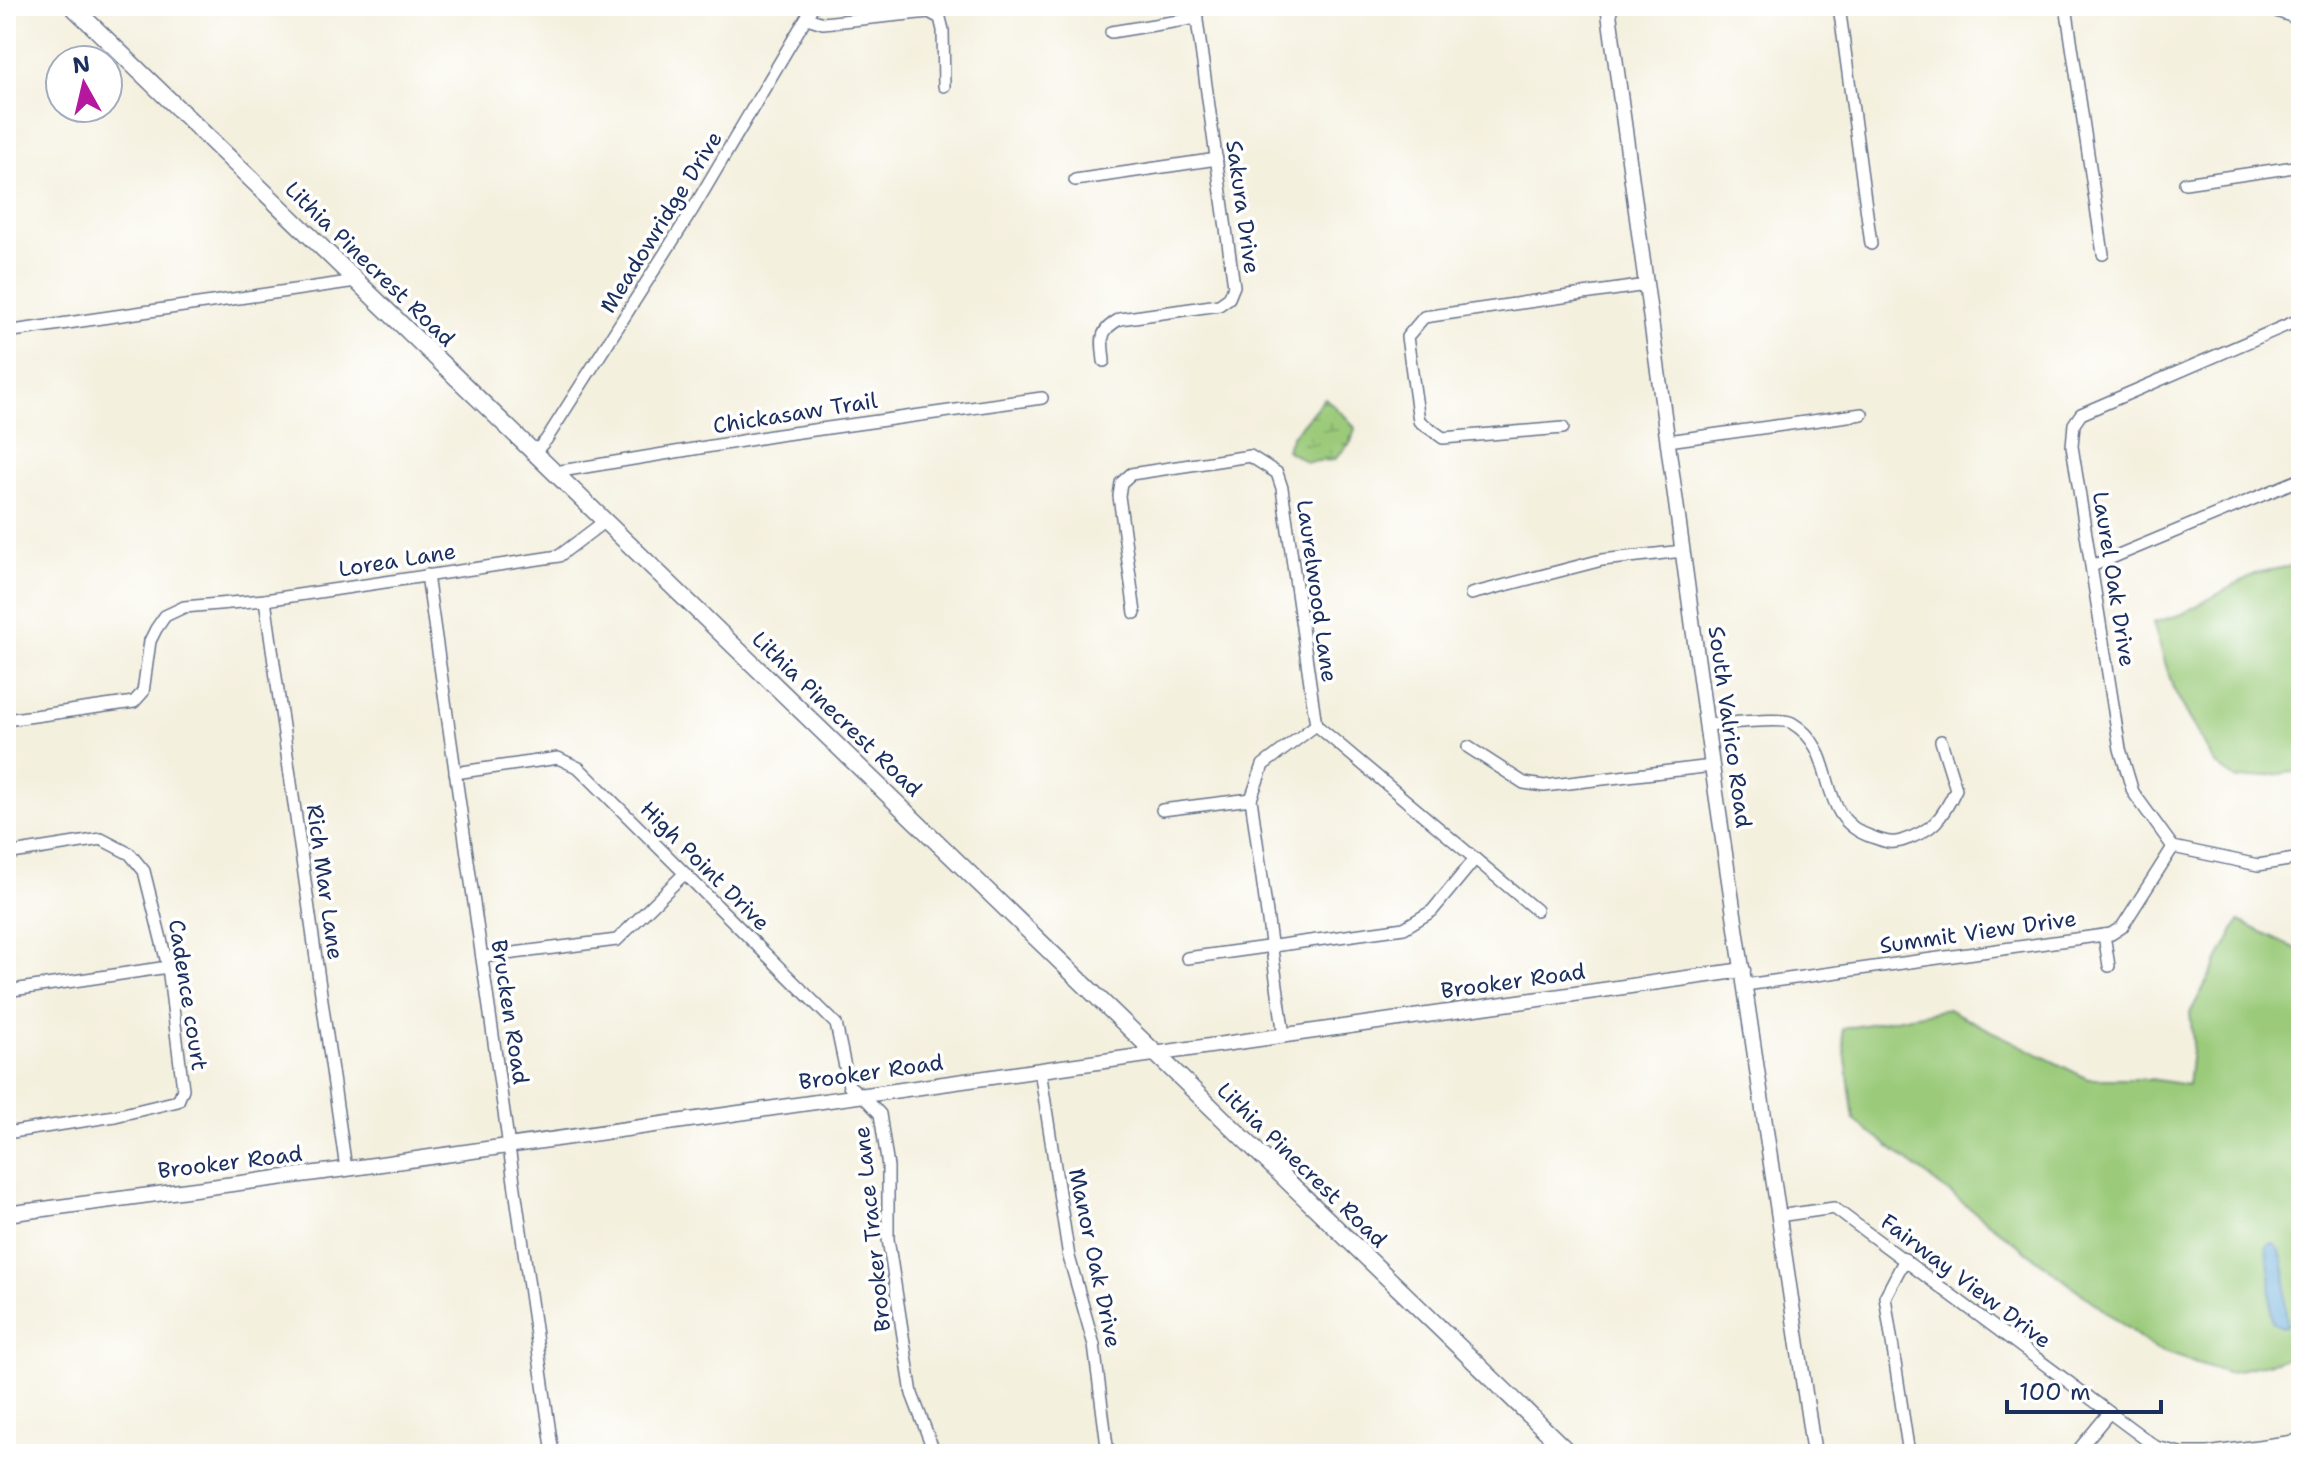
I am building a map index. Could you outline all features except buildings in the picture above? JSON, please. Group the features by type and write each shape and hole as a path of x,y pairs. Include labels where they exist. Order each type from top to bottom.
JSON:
{"main road":[{"name":"Lithia Pinecrest Road","path":"72,6 1570,1454"}],"street":[{"name":"Meadowridge Drive","path":"534,453 546,440 624,321 813,6"},
{"name":"South Valrico Road","path":"1608,6 1712,766 1814,1454"},
{"path":"1839,6 1871,244"},
{"path":"2066,6 2103,254"},
{"path":"2266,6 2301,18"},
{"path":"807,18 823,23 929,12 940,18 943,30 944,86"},
{"path":"1111,32 1196,12"},
{"name":"Sakura Drive","path":"1104,361 1102,336 1107,326 1120,319 1219,305 1229,298 1234,286 1196,12"},
{"path":"1075,180 1217,159"},
{"path":"2185,183 2301,166"},
{"path":"6,332 356,281"},
{"path":"1563,428 1443,438 1419,421 1407,337 1424,317 1646,285"},
{"name":"Laurel Oak Drive","path":"2173,847 2133,792 2120,749 2072,446 2076,418 2092,408 2301,319"},
{"name":"Chickasaw Trail","path":"555,472 778,435 1042,398"},
{"path":"1668,441 1862,414"},
{"name":"Laurelwood Lane","path":"1135,613 1119,496 1125,478 1131,474 1250,456 1262,462 1277,473 1282,488 1316,725"},
{"path":"2092,566 2301,479"},
{"name":"Lorea Lane","path":"6,720 134,702 143,692 150,641 156,629 165,616 184,607 265,600 559,556 605,521"},
{"path":"1471,594 1602,560 1683,551"},
{"name":"Brucken Road","path":"427,575 553,1454"},
{"name":"Rich Mar Lane","path":"265,600 346,1169"},
{"path":"1707,725 1788,720 1807,733 1822,758 1834,806 1856,832 1891,843 1922,834 1943,816 1956,789 1941,741"},
{"path":"1284,1036 1251,799 1263,765 1316,725 1536,910"},
{"path":"1468,747 1524,783 1544,786 1712,766"},
{"name":"High Point Drive","path":"455,773 558,758 579,768 836,1024 849,1086 863,1096"},
{"path":"1162,810 1251,799"},
{"name":"Cadence court","path":"6,854 101,839 130,854 144,871 168,967 183,1089 178,1101 115,1116 6,1133"},
{"path":"2173,847 2258,865 2301,858"},
{"name":"Summit View Drive","path":"1744,978 2111,934 2122,927 2173,847"},
{"path":"1187,958 1404,928 1432,911 1475,859"},
{"path":"482,957 617,940 684,874"},
{"path":"2104,935 2109,966"},
{"path":"6,991 168,967"},
{"name":"Brooker Road","path":"6,1214 1284,1036 1744,978"},
{"name":"Manor Oak Drive","path":"1040,1070 1069,1257 1094,1345 1108,1454"},
{"name":"Brooker Trace Lane","path":"863,1096 880,1114 888,1167 888,1239 912,1394 935,1454"},
{"name":"Fairway View Drive","path":"1778,1216 1834,1208 2156,1447 2180,1453 2207,1453 2301,1440"},
{"path":"1905,1259 1885,1297 1909,1454"},
{"path":"2075,1454 2109,1413"}],"green space":[{"path":"1325,398 1355,428 1351,442 1334,460 1307,462 1286,450 1292,436"},
{"path":"2301,564 2301,771 2237,780 2215,764 2173,688 2153,623 2182,614 2256,573"},
{"path":"2239,921 2301,951 2301,1355 2227,1373 2155,1349 1854,1120 1842,1029 1948,1009 2088,1079 2150,1079 2188,1085 2193,1041 2190,1013"}],"water":[{"path":"2271,1243 2280,1252 2285,1274 2287,1325 2282,1327 2272,1322 2266,1253"}]}
